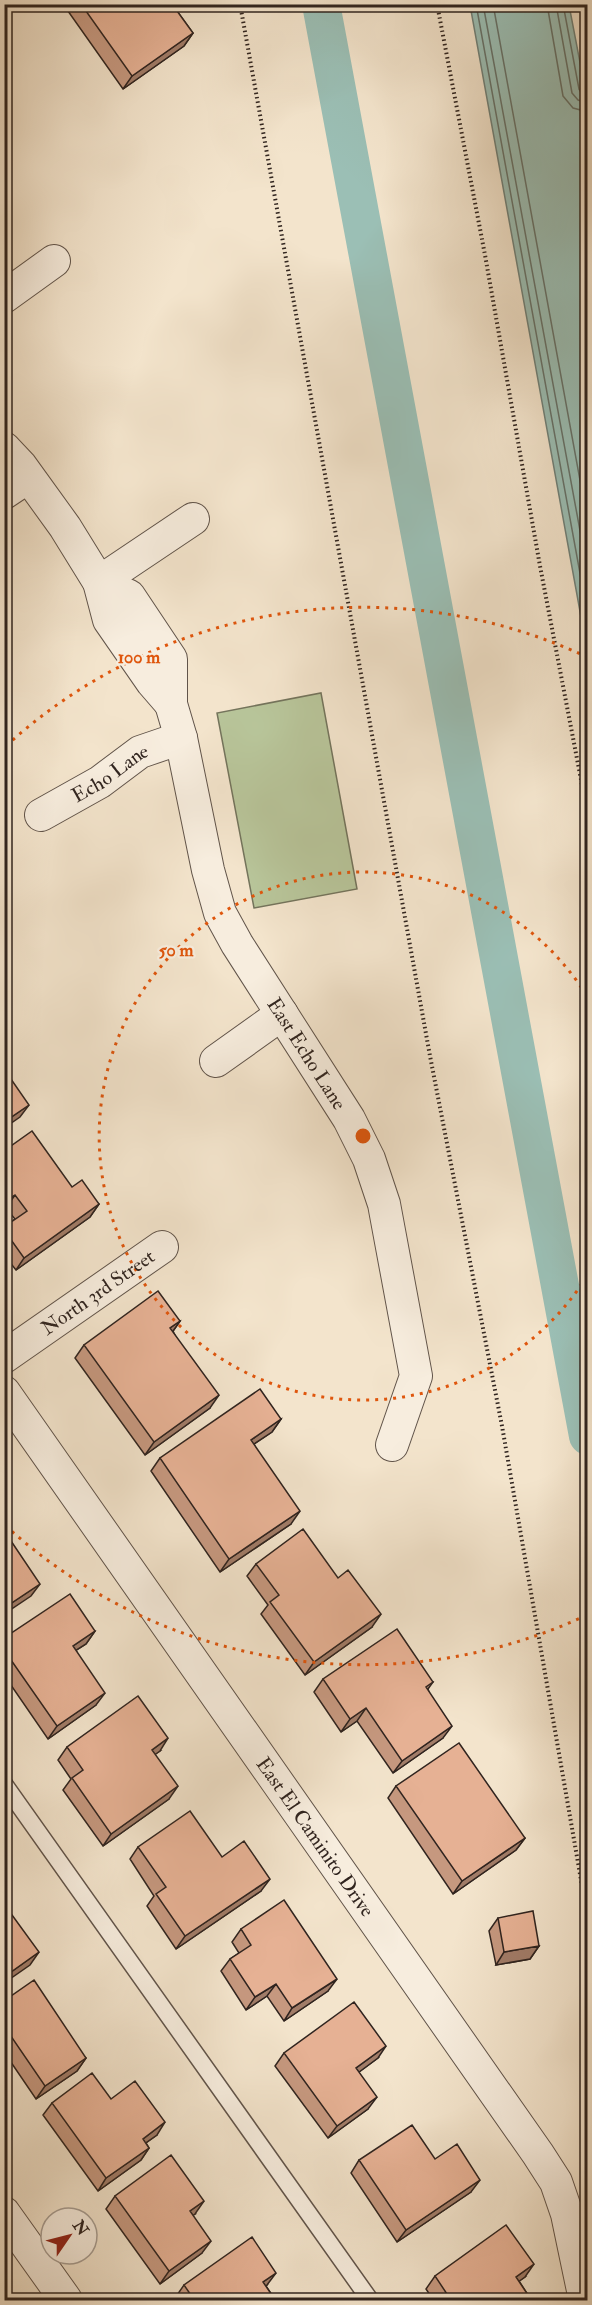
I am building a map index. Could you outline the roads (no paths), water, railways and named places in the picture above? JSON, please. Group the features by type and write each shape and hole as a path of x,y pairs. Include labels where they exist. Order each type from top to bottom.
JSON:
{"street":[{"path":"4,297 54,261"},
{"name":"East Echo Lane","path":"4,448 16,485 64,527 99,582 110,620 152,682 171,704 181,738 208,870 220,913 237,944 349,1119 369,1159 384,1204 416,1376 392,1444"},
{"path":"99,582 193,519"},
{"name":"Echo Lane","path":"41,815 100,782 140,752 181,738"},
{"path":"216,1061 282,1014"},
{"name":"North 3rd Street","path":"4,1357 162,1247"},
{"name":"East El Caminito Drive","path":"4,1392 556,2182 567,2214 585,2301"},
{"path":"4,2213 66,2301"}],"lane":[{"path":"4,1784 370,2301"}],"water":[{"path":"470,5 569,5 588,104 587,650"}],"waterway":[{"path":"321,4 588,1436"}]}
